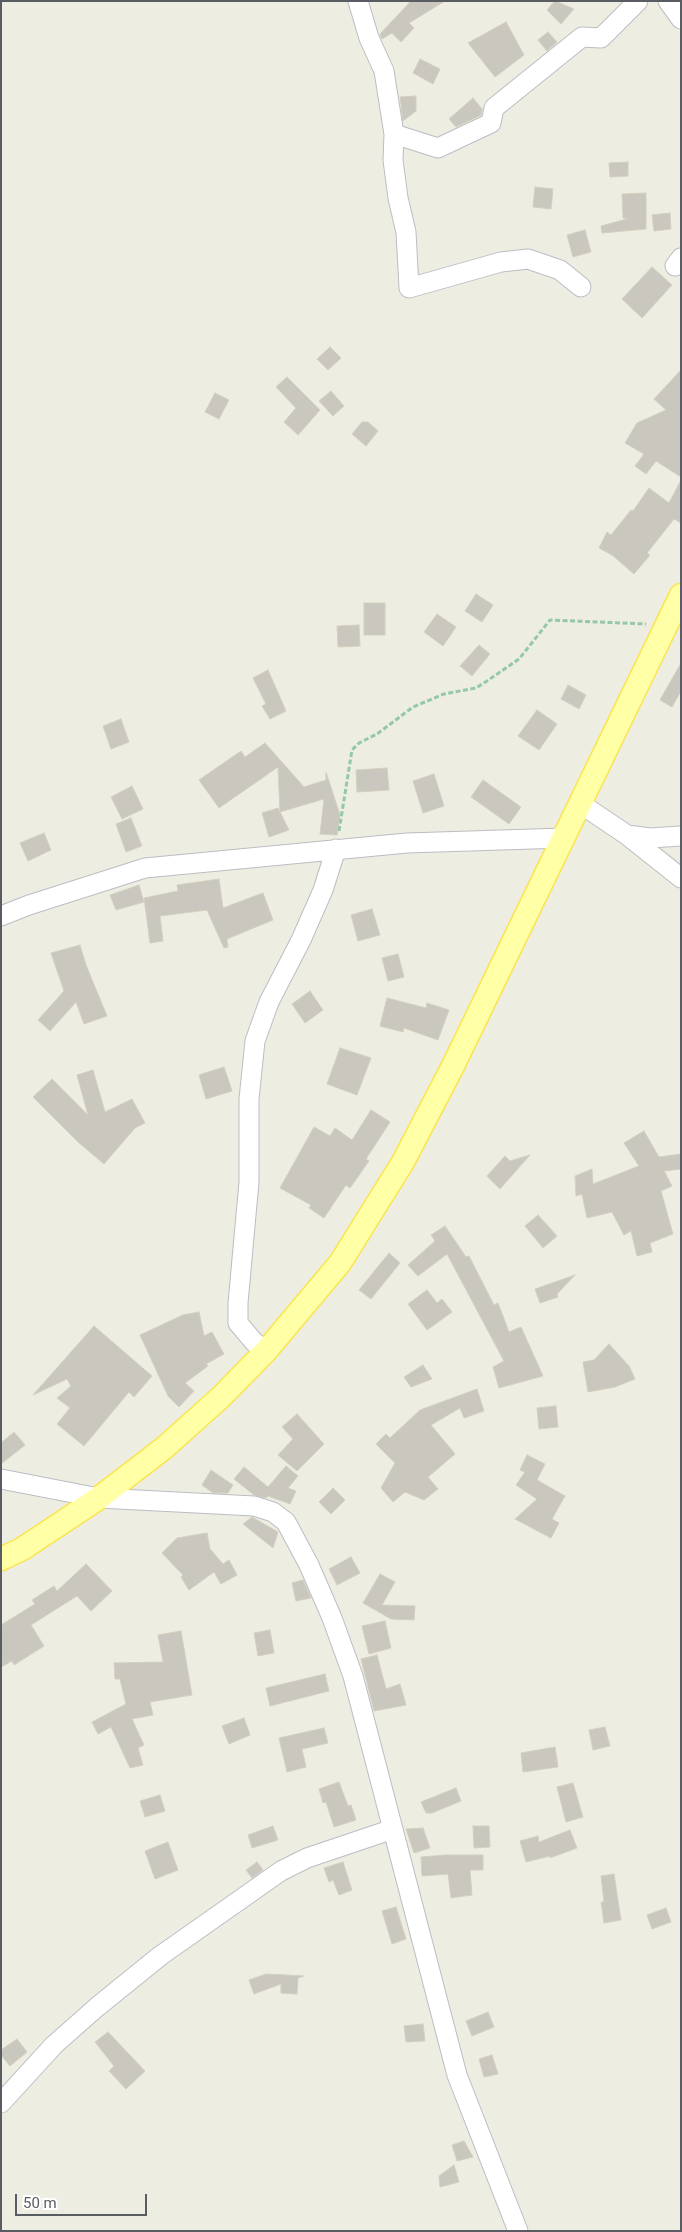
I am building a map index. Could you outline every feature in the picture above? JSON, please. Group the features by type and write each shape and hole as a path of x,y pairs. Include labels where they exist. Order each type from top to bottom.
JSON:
{"main road":[{"path":"1,1559 22,1549 99,1498 164,1448 221,1397 266,1351 340,1263 403,1162 454,1066 581,804 598,763 681,595"}],"street":[{"path":"358,1 369,38 384,71 394,134 393,160 398,198 406,232 409,288 501,262 528,259 560,270 581,287"},
{"path":"394,134 438,148 491,123 494,108 582,37 601,38 638,1"},
{"path":"668,1 681,19"},
{"path":"581,804 627,835 681,878"},
{"path":"627,835 650,838 681,836"},
{"path":"1,916 29,905 145,868 407,843 564,838"},
{"path":"266,1351 254,1342 238,1323 238,1304 250,1182 249,1099 255,1041 268,1002 301,940 323,890 336,849"},
{"path":"1,1479 99,1498 254,1506 273,1512 286,1522 309,1565 350,1668 457,2075 518,2231"},
{"path":"1,2103 54,2045 97,2006 160,1956 281,1871 306,1858 393,1829"}],"path":[{"path":"336,849 352,750 359,743 377,734 413,707 444,694 476,688 487,681 519,659 550,620 666,625"}],"building":[{"path":"411,1 445,1 409,23 414,28 401,42 392,33 382,39 380,34"},
{"path":"555,1 574,9 561,24 547,10"},
{"path":"506,22 524,55 495,77 468,43"},
{"path":"548,32 557,42 547,51 538,40"},
{"path":"420,59 440,69 433,84 413,73"},
{"path":"416,96 416,111 403,121 400,97"},
{"path":"473,98 482,109 481,115 456,127 449,119"},
{"path":"628,162 628,176 610,177 609,163"},
{"path":"535,187 553,189 551,209 533,207"},
{"path":"646,193 646,229 602,233 601,226 627,219 623,218 622,194"},
{"path":"670,213 671,229 654,231 652,215"},
{"path":"585,230 591,252 573,257 567,235"},
{"path":"652,267 672,285 642,318 622,299"},
{"path":"330,347 341,358 328,370 317,359"},
{"path":"681,370 681,477 656,461 646,474 635,466 644,454 625,443 637,423 666,410 654,399"},
{"path":"287,377 320,410 298,435 284,422 296,408 276,387"},
{"path":"331,391 344,406 333,416 319,401"},
{"path":"215,393 229,400 219,419 205,412"},
{"path":"362,422 368,422 378,431 366,446 352,434"},
{"path":"681,480 681,523 674,519 647,553 650,555 634,574 612,555 599,548 607,532 611,535 631,510 633,511 649,488 669,503"},
{"path":"476,594 493,605 482,622 465,611"},
{"path":"364,603 385,603 385,635 364,635"},
{"path":"437,614 456,627 443,646 424,632"},
{"path":"359,625 360,646 338,647 337,626"},
{"path":"479,645 490,654 472,676 460,666"},
{"path":"681,663 681,691 672,707 660,700"},
{"path":"268,670 286,711 270,719 262,706 266,704 253,678"},
{"path":"568,685 586,695 579,709 561,699"},
{"path":"537,710 557,724 539,750 518,736"},
{"path":"121,719 129,742 111,749 103,726"},
{"path":"265,743 304,787 326,780 326,772 340,815 337,835 320,834 324,799 280,812 278,767 219,808 199,780 241,751 245,757"},
{"path":"387,768 389,790 357,792 356,770"},
{"path":"434,774 444,806 423,813 413,781"},
{"path":"483,780 521,807 509,824 471,797"},
{"path":"132,786 143,809 122,819 111,797"},
{"path":"278,808 289,830 269,837 262,813"},
{"path":"131,818 142,846 126,852 116,824"},
{"path":"44,833 51,850 28,861 20,843"},
{"path":"219,879 223,908 263,893 273,920 227,939 228,947 224,948 207,910 160,916 163,941 150,943 144,898 178,891 177,885"},
{"path":"139,885 144,902 116,910 110,895"},
{"path":"372,909 380,935 358,941 351,915"},
{"path":"80,945 86,965 107,1016 84,1024 76,1002 50,1031 38,1020 64,991 51,953"},
{"path":"398,954 404,977 388,981 382,958"},
{"path":"310,991 323,1010 305,1023 292,1004"},
{"path":"387,998 426,1008 427,1003 449,1010 438,1040 404,1028 403,1032 380,1026"},
{"path":"340,1048 371,1058 357,1095 327,1084"},
{"path":"224,1067 232,1091 206,1099 199,1075"},
{"path":"93,1070 105,1112 132,1099 145,1123 135,1128 104,1164 78,1142 33,1097 52,1079 88,1115 77,1075"},
{"path":"371,1110 390,1122 366,1159 369,1161 350,1188 346,1185 324,1218 309,1208 311,1205 280,1188 314,1127 330,1136 335,1128 352,1140"},
{"path":"644,1131 659,1157 681,1154 681,1169 664,1171 672,1186 661,1191 673,1234 650,1243 652,1252 637,1256 631,1231 624,1235 612,1212 587,1218 582,1194 576,1196 575,1176 592,1169 593,1184 639,1166 624,1143"},
{"path":"530,1155 500,1189 487,1176 505,1156 510,1161"},
{"path":"538,1215 557,1236 543,1248 525,1226"},
{"path":"445,1226 466,1257 469,1256 494,1305 498,1303 509,1332 521,1327 543,1376 499,1388 493,1367 504,1361 447,1254 418,1276 408,1265 435,1241 431,1235"},
{"path":"389,1253 400,1263 371,1299 359,1290"},
{"path":"575,1275 557,1294 558,1297 540,1303 535,1289"},
{"path":"427,1290 437,1303 442,1299 452,1312 427,1330 408,1304"},
{"path":"199,1312 204,1336 212,1332 224,1354 206,1364 208,1366 185,1383 194,1391 179,1407 168,1396 140,1335 183,1315"},
{"path":"94,1326 152,1376 134,1397 129,1392 84,1446 57,1424 70,1408 57,1398 71,1386 67,1379 33,1395"},
{"path":"609,1344 629,1366 635,1379 615,1387 588,1392 583,1362 594,1360"},
{"path":"423,1365 432,1379 411,1387 404,1377"},
{"path":"477,1389 484,1411 464,1418 460,1408 431,1425 455,1454 428,1477 438,1489 424,1500 405,1492 393,1502 381,1488 395,1463 376,1444 386,1434 390,1438 420,1410"},
{"path":"556,1406 558,1427 539,1429 537,1408"},
{"path":"297,1414 324,1444 297,1471 278,1455 293,1439 282,1427"},
{"path":"14,1432 25,1445 1,1464 1,1443"},
{"path":"527,1455 545,1464 537,1480 565,1496 552,1519 559,1523 551,1538 515,1519 537,1499 516,1485 525,1472 520,1470"},
{"path":"286,1466 298,1476 288,1488 296,1491 290,1504 268,1496 266,1498 254,1495 234,1479 244,1467 268,1487"},
{"path":"211,1470 233,1485 228,1493 213,1493 202,1485"},
{"path":"333,1488 345,1500 331,1514 319,1502"},
{"path":"252,1517 278,1532 273,1548 243,1524"},
{"path":"207,1533 210,1549 223,1564 229,1560 237,1575 221,1584 214,1572 189,1590 181,1577 183,1575 162,1553 177,1538"},
{"path":"351,1557 360,1573 337,1585 329,1569"},
{"path":"86,1564 112,1591 91,1611 77,1596 31,1625 44,1646 14,1665 12,1661 1,1667 1,1625 35,1604 32,1600 54,1586 57,1591"},
{"path":"380,1574 395,1582 382,1605 415,1606 414,1620 391,1619 363,1603"},
{"path":"303,1580 311,1598 296,1601 292,1583"},
{"path":"385,1621 391,1648 369,1654 362,1626"},
{"path":"270,1630 274,1653 258,1656 254,1633"},
{"path":"181,1631 192,1695 150,1702 153,1715 132,1719 144,1745 138,1748 143,1765 130,1768 111,1727 98,1734 92,1722 126,1704 120,1679 115,1679 114,1663 163,1662 158,1635"},
{"path":"377,1655 386,1689 400,1684 406,1705 374,1711 361,1659"},
{"path":"325,1674 329,1691 270,1706 266,1688"},
{"path":"244,1718 250,1735 229,1744 222,1726"},
{"path":"605,1727 610,1746 593,1750 589,1730"},
{"path":"324,1728 328,1743 302,1749 306,1767 287,1772 279,1738"},
{"path":"555,1747 558,1767 523,1772 521,1753"},
{"path":"339,1782 348,1806 351,1805 356,1820 334,1827 326,1802 323,1803 319,1789"},
{"path":"573,1783 583,1817 566,1822 557,1787"},
{"path":"456,1788 461,1801 432,1813 426,1813 421,1802"},
{"path":"160,1795 165,1811 145,1817 140,1801"},
{"path":"273,1826 278,1840 252,1848 248,1835"},
{"path":"473,1826 489,1826 490,1847 474,1848"},
{"path":"423,1828 430,1848 414,1853 406,1829"},
{"path":"570,1830 577,1848 550,1858 550,1856 526,1862 520,1841 538,1836 539,1842"},
{"path":"168,1842 178,1870 155,1879 145,1851"},
{"path":"483,1855 483,1870 470,1870 472,1895 451,1898 448,1874 422,1876 421,1857"},
{"path":"257,1862 263,1870 252,1878 246,1870"},
{"path":"343,1862 352,1890 339,1895 333,1880 329,1882 324,1868"},
{"path":"614,1874 621,1920 604,1923 601,1902 604,1902 601,1876"},
{"path":"396,1907 406,1939 392,1944 382,1911"},
{"path":"666,1908 671,1922 652,1929 647,1915"},
{"path":"266,1974 304,1976 298,1978 297,1994 281,1993 281,1984 254,1994 249,1980"},
{"path":"488,2012 494,2027 472,2036 466,2021"},
{"path":"423,2024 425,2041 406,2042 404,2026"},
{"path":"108,2032 145,2071 126,2089 109,2071 114,2066 95,2042"},
{"path":"17,2039 27,2052 10,2066 1,2055 1,2050"},
{"path":"492,2055 498,2074 484,2077 479,2059"},
{"path":"464,2141 473,2157 457,2161 452,2145"},
{"path":"454,2165 459,2182 440,2187 439,2176"}]}
